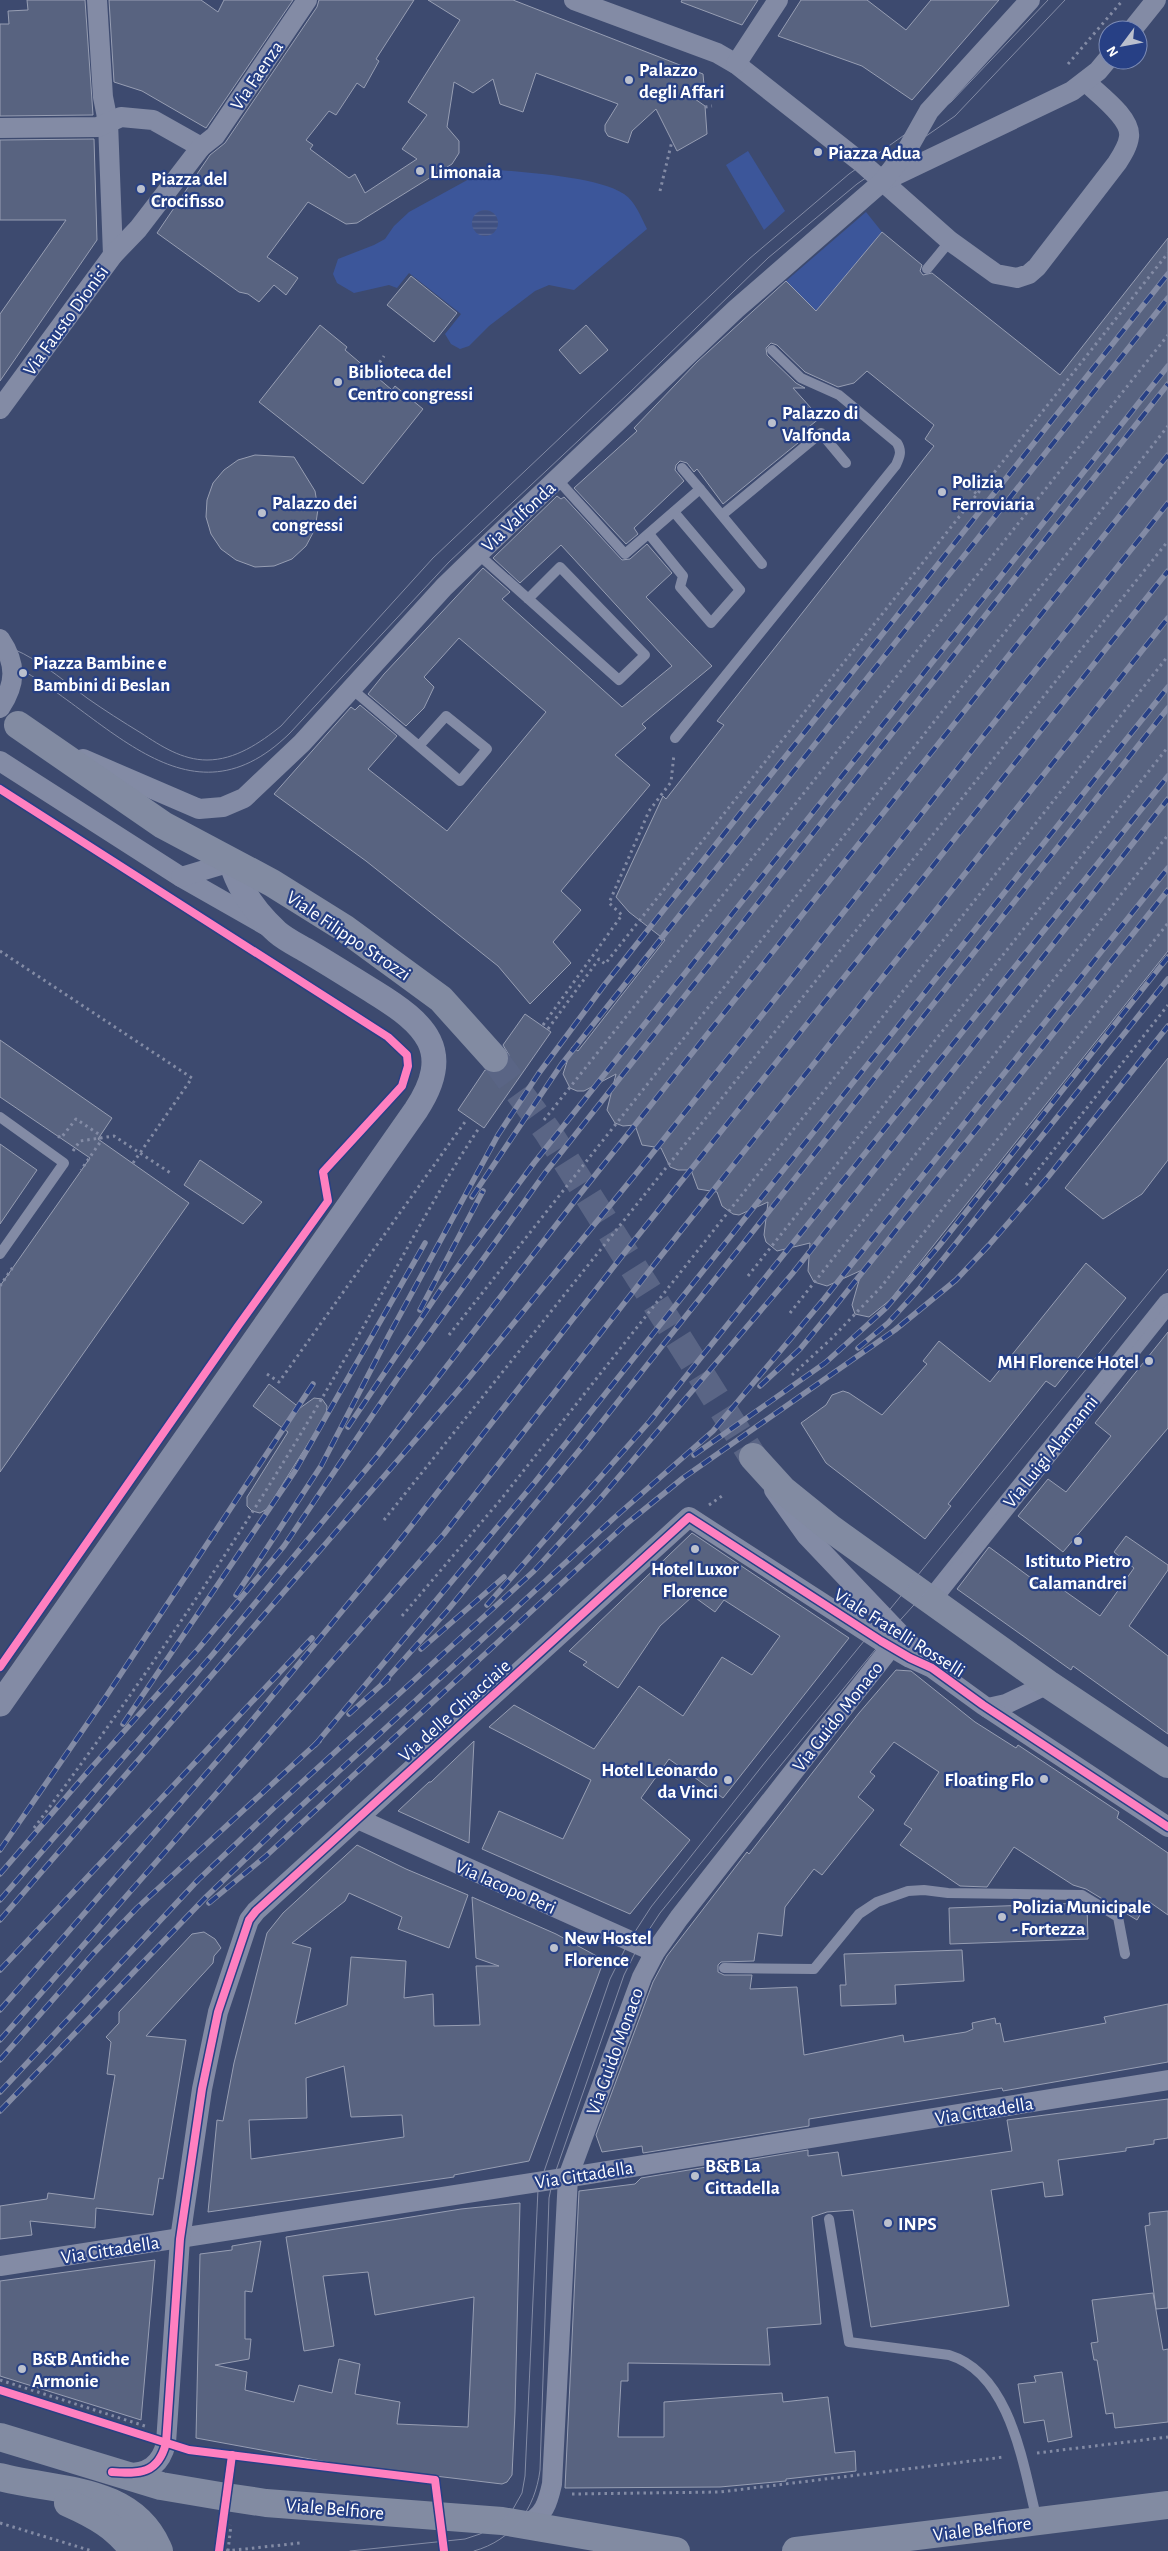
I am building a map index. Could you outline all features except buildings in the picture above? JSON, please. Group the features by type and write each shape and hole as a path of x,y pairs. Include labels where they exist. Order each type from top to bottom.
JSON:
{"main road":[{"name":"Viale Filippo Strozzi","path":"18,724 163,825 300,900 422,984 452,1010 494,1058"},
{"path":"755,1460 800,1505 1048,1684 1168,1764"},
{"name":"Viale Belfiore","path":"0,2437 161,2486 266,2503 525,2524 676,2551"},
{"path":"0,2477 79,2492 116,2505 141,2521 159,2551"},
{"path":"29,2484 97,2516 125,2539 134,2551"},
{"name":"Viale Belfiore","path":"796,2551 1168,2505"}],"street":[{"path":"97,0 103,97 108,122 113,255"},
{"name":"Via Faenza","path":"201,147 215,136 307,0"},
{"path":"574,0 717,53 736,64 867,167 950,241 996,274 1007,277 1024,276 1037,267 1117,163 1129,137 1123,119 1086,82"},
{"path":"736,64 778,0"},
{"path":"882,182 907,150 929,111 1030,0"},
{"path":"1140,20 1156,0"},
{"path":"882,182 1072,91 1086,82 1098,69"},
{"path":"0,128 98,127 120,117 153,120 201,147 138,229 113,255"},
{"name":"Via Valfonda","path":"18,724 200,810 223,807 244,798 271,774 478,554 557,479 739,313 779,270 882,182"},
{"name":"Via Fausto Dionisi","path":"0,409 113,255"},
{"path":"0,639 9,654 14,671 10,691 18,724"},
{"name":"Viale Filippo Strozzi","path":"0,761 181,877 278,932"},
{"path":"0,1704 416,1110 429,1088 434,1064 432,1049 429,1040 417,1022 398,1007 278,932 245,894 237,881 232,862 181,877"},
{"name":"Via Luigi Alamanni","path":"930,1600 1168,1303"},
{"name":"Viale Fratelli Rosselli","path":"755,1460 798,1526 932,1668"},
{"name":"Viale Fratelli Rosselli","path":"689,1517 891,1647 932,1668 988,1708 1168,1827"},
{"name":"Via delle Ghiacciaie","path":"112,2472 134,2473 148,2470 158,2462 165,2450 180,2239 206,2063 218,2012 244,1930 256,1911 689,1517"},
{"name":"Via Guido Monaco","path":"525,2524 535,2520 542,2514 552,2484 568,2177 642,1977 660,1955 678,1918 891,1647"},
{"path":"988,1708 1006,1704 1048,1684"},
{"name":"Via Iacopo Peri","path":"358,1819 660,1955"},
{"name":"Via Cittadella","path":"0,2266 180,2239 1168,2080"}],"lane":[{"path":"927,269 950,241"},
{"path":"675,738 890,473 900,456 901,449 898,443 839,395 801,378 772,350"},
{"path":"722,515 821,433 846,463"},
{"path":"682,468 762,564"},
{"path":"557,479 626,554 700,489"},
{"path":"649,534 683,576 680,587 711,623 740,590 674,512"},
{"path":"478,554 528,599 619,680 644,655 560,567 528,599"},
{"path":"351,688 460,781 487,750 446,716 419,746"},
{"path":"0,1117 64,1163 0,1254"},
{"path":"724,1968 814,1970 859,1914 890,1896 924,1890 948,1893 1082,1895 1118,1917 1125,1954"},
{"path":"829,2219 849,2342 949,2355 971,2364 985,2379 1002,2404 1010,2422 1037,2521"}],"path":[{"path":"1062,72 1123,0"},
{"path":"705,107 712,106"},
{"path":"660,191 672,141"},
{"path":"548,1029 599,959 606,964 1168,253"},
{"path":"544,1120 1168,335"},
{"path":"372,372 384,356"},
{"path":"449,1335 1168,426"},
{"path":"969,488 977,494"},
{"path":"961,498 969,504"},
{"path":"384,1520 1168,541"},
{"path":"402,1616 502,1498 1168,656"},
{"path":"543,1025 622,915 609,903 649,811 671,782 675,738"},
{"path":"748,1276 1168,747"},
{"path":"790,1313 1168,835"},
{"path":"792,1375 831,1339 881,1287 1168,923"},
{"path":"0,951 192,1078 133,1164"},
{"path":"1026,1185 1168,1005"},
{"path":"267,1374 279,1382 467,1119"},
{"path":"34,1828 89,1754 248,1520 344,1362 424,1216 479,1128"},
{"path":"64,1163 80,1141 114,1136 172,1174"},
{"path":"709,1504 722,1496"},
{"path":"0,2380 145,2428 146,2422"},
{"path":"562,2494 720,2492 1168,2437"},
{"path":"0,2523 92,2551"},
{"path":"231,2525 227,2551 300,2543"}],"shaded area":[{"path":"748,151 785,211 764,230 726,165"},
{"path":"499,170 546,174 612,188 628,197 647,229 574,290 549,285 535,291 489,326 469,346 460,349 451,344 445,334 461,314 409,273 397,288 389,285 354,293 337,283 333,274 338,259 385,239 394,226 409,212 471,178"},
{"path":"485,210 494,214 498,223 494,232 485,236 476,232 472,223 476,214"},
{"path":"866,212 882,232 816,311 786,281"}],"tunnel":[{"path":"494,1058 548,1132 753,1457"}],"tram line":[{"path":"0,644 35,660 87,698 156,743 180,755 207,760 217,759 237,754 256,744 281,726 433,558 749,259 849,174 951,102 1048,0"},
{"path":"0,659 36,679 106,729 141,751 177,767 213,772 251,762 290,733 449,562 628,394 768,258 857,184 955,116 1065,0"},
{"path":"350,2551 465,2539 480,2534 502,2521 513,2509 522,2493 525,2476 538,2189 610,1979 629,1941 651,1907 766,1761 1168,1269"},
{"path":"474,2551 488,2546 511,2531 527,2510 537,2484 540,2470 549,2198 553,2179 624,1975 639,1945 660,1913 893,1628 1021,1487 1168,1303"}],"railway":[{"path":"236,1595 321,1466 389,1335 498,1135 539,1073 605,984 1168,274"},
{"path":"472,1197 561,1065 1168,298"},
{"path":"348,1427 441,1289 534,1163 1168,366"},
{"path":"0,1874 91,1768 199,1648 284,1546 397,1379 545,1173 1168,384"},
{"path":"0,1900 213,1654 378,1455 577,1198 1168,455"},
{"path":"0,1920 463,1385 648,1159 1168,503"},
{"path":"0,2010 245,1729 394,1548 633,1242 1168,571"},
{"path":"0,2040 444,1534 657,1261 1168,618"},
{"path":"315,1745 535,1482 1168,687"},
{"path":"382,1684 447,1611 582,1447 1168,708"},
{"path":"487,1605 650,1421 1168,776"},
{"path":"0,2092 198,1880 278,1804 534,1571 599,1500 792,1274 1168,799"},
{"path":"0,2111 207,1896 288,1818 614,1518 713,1431 824,1299 1168,868"},
{"path":"760,1386 800,1349 833,1309 1168,890"},
{"path":"694,1455 825,1363 886,1308 939,1246 1168,957"},
{"path":"858,1348 888,1323 920,1288 1168,979"},
{"path":"209,1903 266,1856 625,1525 683,1478 895,1330 956,1280 1048,1177 1168,1026"},
{"path":"420,1310 483,1191"},
{"path":"123,1724 295,1471 425,1243"},
{"path":"0,1850 105,1698 313,1384"},
{"path":"421,1649 504,1577"},
{"path":"0,1970 312,1638"},
{"path":"349,1714 388,1679"},
{"path":"0,2060 93,1954 137,1908 319,1741"}],"cycle path":[{"path":"0,789 388,1037 407,1055 408,1066 402,1086 323,1172 328,1201 238,1326 0,1667"},
{"path":"112,2472 131,2473 147,2470 158,2461 166,2443 180,2239 202,2089 218,2012 249,1920 256,1911 689,1517 881,1641 932,1668 983,1705 1168,1827"},
{"path":"0,2390 189,2450 435,2480 444,2551"},
{"path":"219,2551 232,2455"}],"place":[{"name":"Palazzo degli Affari","path":"629,80"},
{"name":"Piazza Adua","path":"818,152"},
{"name":"Limonaia","path":"420,171"},
{"name":"Piazza del Crocifisso","path":"141,189"},
{"name":"Biblioteca del Centro congressi","path":"338,382"},
{"name":"Palazzo di Valfonda","path":"772,423"},
{"name":"Polizia Ferroviaria","path":"942,492"},
{"name":"Palazzo dei congressi","path":"262,513"},
{"name":"Piazza Bambine e Bambini di Beslan","path":"23,673"},
{"name":"MH Florence Hotel","path":"1149,1361"},
{"name":"Istituto Pietro Calamandrei","path":"1078,1541"},
{"name":"Hotel Luxor Florence","path":"695,1549"},
{"name":"Floating Flo","path":"1044,1779"},
{"name":"Hotel Leonardo da Vinci","path":"728,1780"},
{"name":"Polizia Municipale - Fortezza","path":"1002,1917"},
{"name":"New Hostel Florence","path":"554,1948"},
{"name":"B&B La Cittadella","path":"695,2176"},
{"name":"INPS","path":"888,2223"},
{"name":"B&B Antiche Armonie","path":"22,2369"}]}
